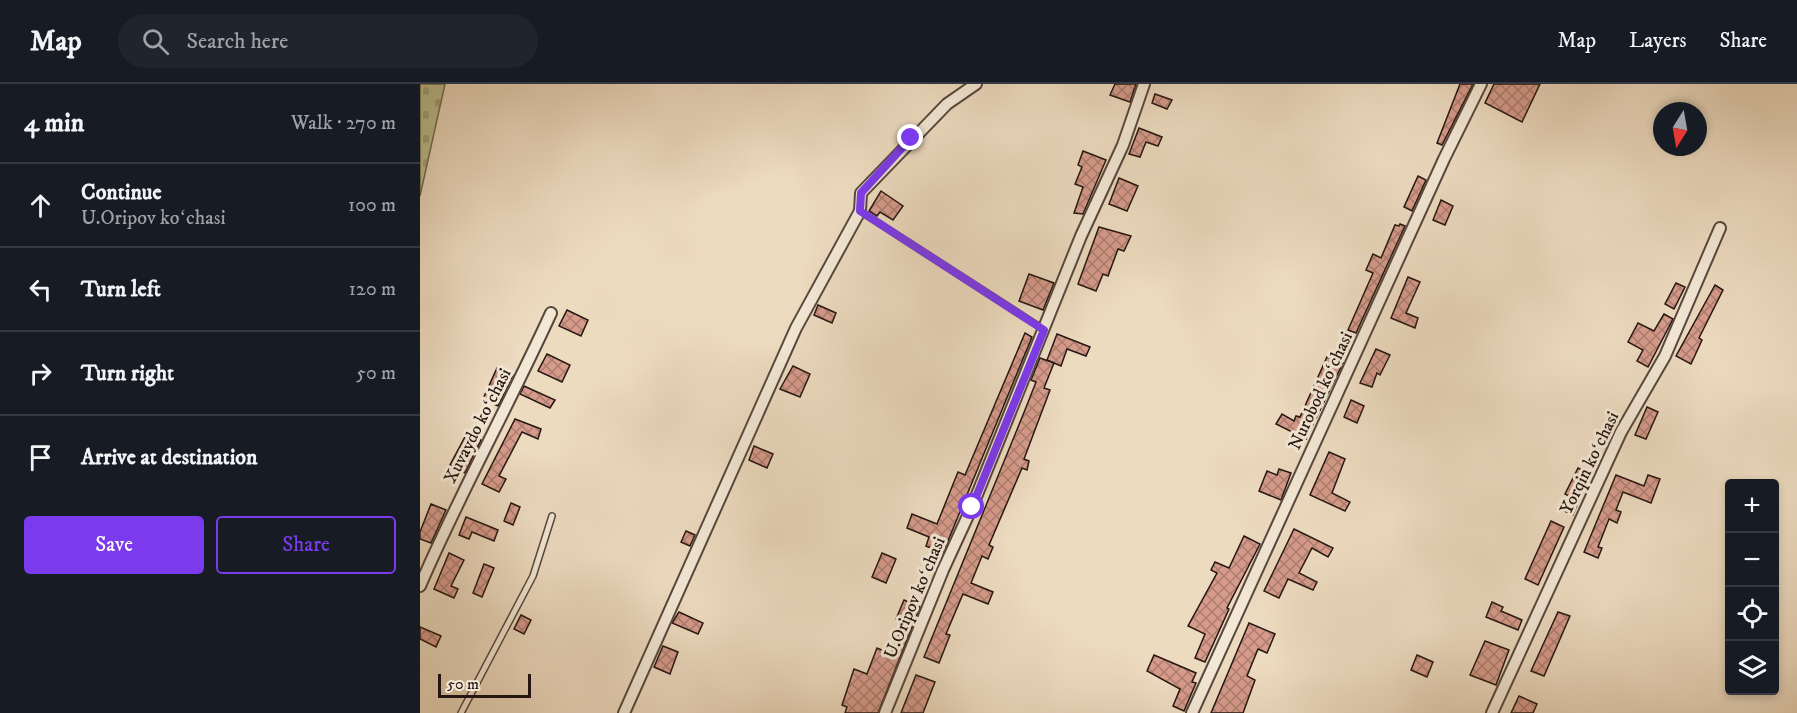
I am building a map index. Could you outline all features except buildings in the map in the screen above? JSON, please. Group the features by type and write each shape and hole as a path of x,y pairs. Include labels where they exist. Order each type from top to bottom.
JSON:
{"street":[{"path":"624,713 796,328 860,211 861,193 947,104 976,84"},
{"name":"U.Oripov koʻchasi","path":"885,713 1081,236 1123,145 1144,84"},
{"name":"Nurobod koʻchasi","path":"1192,713 1444,159 1481,84"},
{"name":"Yorqin koʻchasi","path":"1492,713 1621,432 1665,356 1720,228"},
{"name":"Xuvaydo koʻchasi","path":"420,586 447,524 482,459 551,313"}],"lane":[{"path":"860,211 1044,330"},
{"path":"462,713 533,576 552,516"}],"green space":[{"path":"420,84 445,84 420,196"}],"route":[{"path":"911,138 861,193 860,211 1044,330 972,507"}]}
